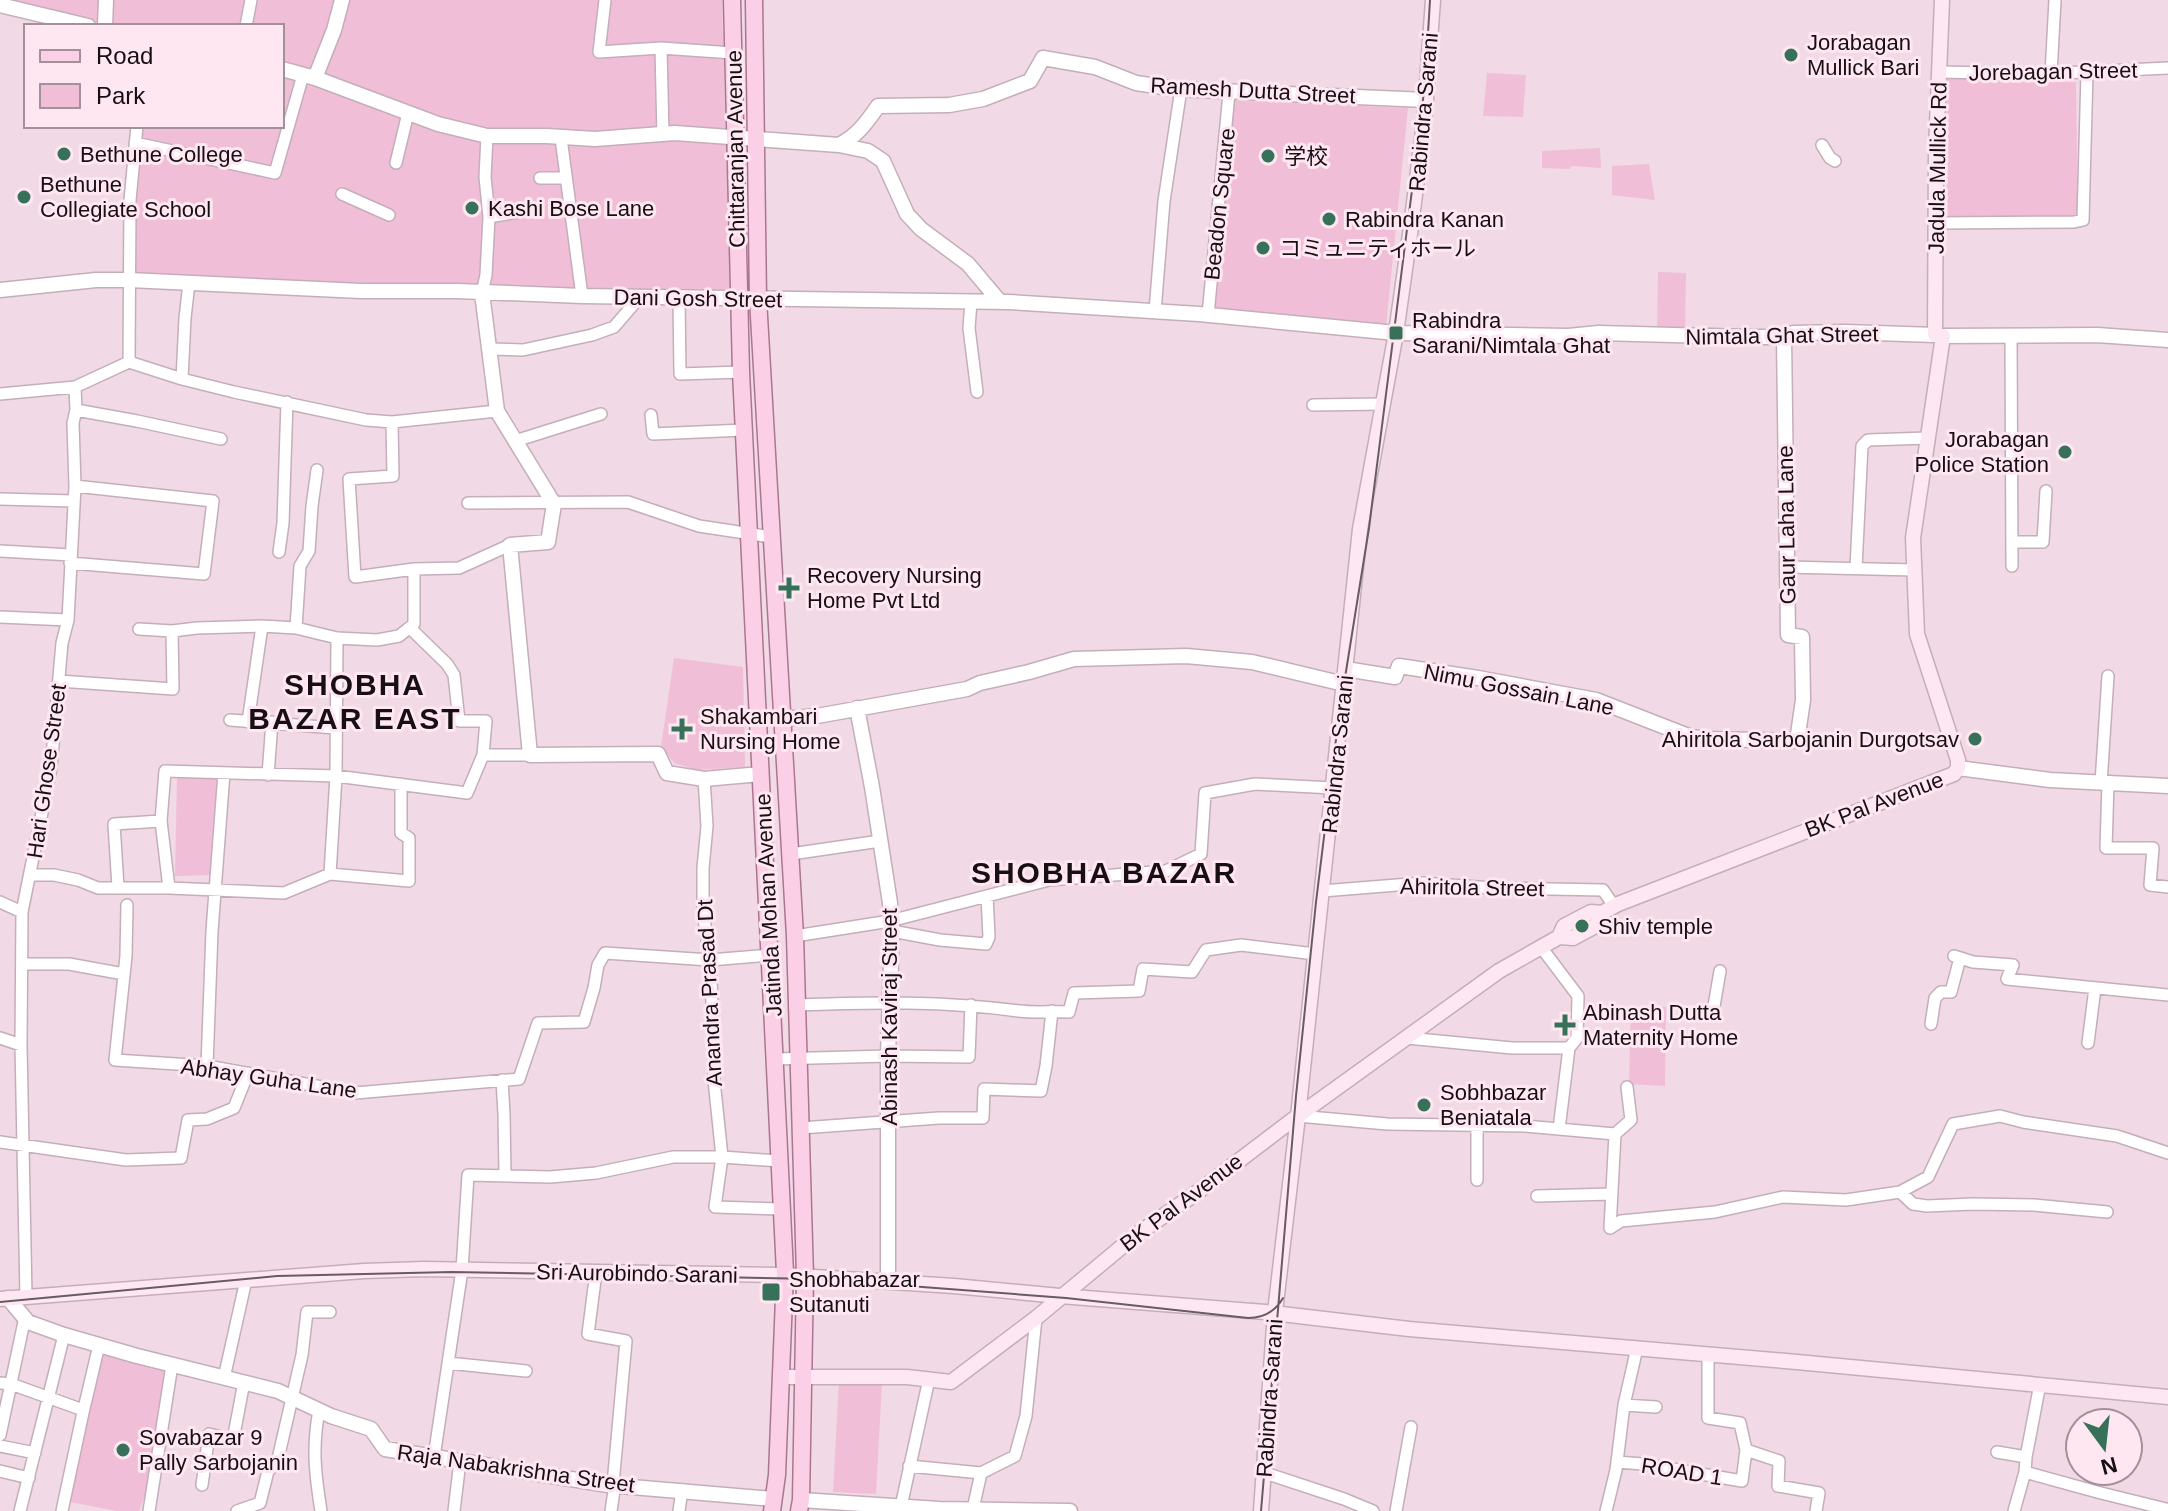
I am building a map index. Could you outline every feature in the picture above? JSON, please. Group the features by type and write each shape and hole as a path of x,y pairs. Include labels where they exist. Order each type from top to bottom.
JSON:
{"main road":[{"name":"Chittaranjan Avenue","path":"732,0 738,298"},
{"path":"754,0 758,299 791,854 801,1128 805,1276 800,1506"},
{"name":"Rabindra Sarani","path":"1261,1511 1275,1312 1362,518 1396,333 1415,203 1433,0"},
{"name":"Jadula Mullick Rd","path":"1939,336 1936,223 1942,0"},
{"name":"Jatinda Mohan Avenue","path":"738,298 784,1275 777,1475 773,1505"},
{"name":"BK Pal Avenue","path":"781,1377 907,1377 951,1382 1036,1318 1136,1235 1499,971 1559,937 1564,926 1591,912 1608,910 1954,774 1958,760 1917,634 1913,538 1939,336"},
{"name":"Sri Aurobindo Sarani","path":"4,1299 364,1271 784,1275 1275,1312 1409,1329 2168,1397"}],"street":[{"path":"105,24 106,0"},
{"path":"246,24 251,0"},
{"path":"135,143 275,173 309,76 334,30 342,0"},
{"path":"605,0 599,52 661,48 733,53"},
{"path":"2051,74 2055,0"},
{"path":"0,5 80,24"},
{"path":"661,48 663,135"},
{"name":"Ramesh Dutta Street","path":"839,145 851,139 866,124 878,106 949,105 983,99 1030,81 1043,58 1095,67 1136,83 1181,89 1426,100"},
{"name":"Jorebagan Street","path":"1938,72 2051,74 2168,68"},
{"path":"284,70 438,124 487,136 595,139 675,133 839,145 868,151 883,161 907,214 921,229 968,264 1000,302"},
{"path":"1936,223 2083,220 2087,73"},
{"path":"1155,311 1164,201 1181,89"},
{"name":"Beadon Square","path":"1208,315 1229,93"},
{"path":"396,163 408,113"},
{"path":"129,362 130,200 137,128"},
{"path":"392,422 393,476 349,479 355,577 414,569 459,568 510,545 548,542 554,504 497,411 482,293 489,217 485,177 487,136"},
{"path":"561,138 582,296"},
{"path":"540,178 565,178"},
{"path":"342,194 389,215"},
{"path":"489,217 536,209"},
{"name":"Dani Gosh Street","path":"0,290 96,280 129,280 582,296 1000,302 1208,315 1396,333"},
{"path":"182,379 189,283"},
{"path":"489,349 523,350 592,335 614,327 640,297"},
{"path":"679,297 680,374 741,372"},
{"path":"971,302 969,328 977,392"},
{"name":"Nimtala Ghat Street","path":"1396,333 1784,337 1793,333 1845,332 1939,336 2097,335 2168,340"},
{"path":"2011,335 2012,566"},
{"name":"Gaur Laha Lane","path":"1784,337 1788,635 1802,637 1803,700"},
{"path":"0,394 75,387 129,362 234,392 366,420 392,422 497,411"},
{"name":"Hari Ghose Street","path":"26,1297 22,912 51,768 62,643 68,620 75,486 75,387"},
{"path":"279,552 283,523 287,402"},
{"path":"1313,405 1383,404"},
{"path":"76,410 221,439"},
{"path":"515,441 601,414"},
{"path":"651,415 653,434 744,430"},
{"path":"1856,568 1862,446 1868,440 1928,438"},
{"path":"296,628 300,566 309,551 317,470"},
{"path":"0,551 204,574 213,501 75,486"},
{"path":"2013,542 2043,542 2046,491"},
{"path":"0,499 74,501"},
{"path":"468,503 628,502 699,526 771,537"},
{"path":"510,545 530,755"},
{"path":"1786,567 1915,570"},
{"path":"139,629 172,631 262,626 296,628 337,638 377,640 399,636 414,624 414,569"},
{"path":"0,617 68,620"},
{"path":"248,722 262,626"},
{"path":"169,888 161,821 165,771 336,776 467,793 483,755 486,721 459,721 454,675 447,664 410,628"},
{"path":"59,681 173,689 172,631"},
{"path":"330,874 336,776 337,638"},
{"path":"782,719 817,716 967,689 1074,659 1186,656 1345,677"},
{"name":"Nimu Gossain Lane","path":"1345,677 1395,677 1399,666 1478,678 1596,700 1691,737 1708,739 1797,741 1803,700"},
{"path":"2108,676 2106,848 2153,848 2150,885 2168,887"},
{"name":"Abinash Kaviraj Street","path":"857,708 890,903 888,1281"},
{"path":"230,720 335,728"},
{"path":"268,775 272,722"},
{"path":"483,755 658,754 667,773 704,779 761,774"},
{"path":"1958,768 2050,780 2168,786"},
{"path":"207,1066 212,931 224,773"},
{"name":"Anandra Prasad Dt","path":"704,779 707,826 703,912 710,960 714,1080 722,1157 715,1207 782,1209"},
{"path":"31,875 54,875 98,888 284,893 330,874 409,881 409,838 401,833 401,784"},
{"path":"795,936 891,926 1049,880 1166,871 1201,854 1205,793 1255,784 1333,788"},
{"path":"118,887 114,824 161,821"},
{"path":"791,854 880,841"},
{"name":"Ahiritola Street","path":"1322,891 1422,883 1603,890 1608,910"},
{"path":"891,926 940,940 986,944 989,937 987,896"},
{"path":"0,902 22,912"},
{"path":"23,964 69,964 124,974 127,905"},
{"path":"796,1005 891,1002 1069,1012 1074,993 1139,991 1143,969 1192,972 1206,950 1241,945 1315,954"},
{"path":"1541,947 1578,996 1577,1038 1569,1048 1559,1129"},
{"name":"Abhay Guha Lane","path":"124,974 115,1060 207,1066 355,1093 519,1079 538,1023 584,1022 598,965 605,953 710,960"},
{"path":"710,960 770,955"},
{"path":"1931,1024 1935,998 1941,992 1951,992 1957,957 1973,962 2013,965 2007,979 2168,995"},
{"path":"1714,1006 1720,971"},
{"path":"2088,1043 2095,988"},
{"path":"775,1059 969,1057 971,1005"},
{"path":"801,1128 939,1118 983,1118 984,1089 1041,1091 1052,1011"},
{"path":"0,1038 21,1045"},
{"path":"1407,1038 1512,1048 1569,1048"},
{"path":"0,1142 126,1160 181,1158 188,1120 207,1119 234,1108 248,1073"},
{"path":"502,1080 505,1175"},
{"path":"1627,1087 1631,1120 1615,1134 1610,1228 1621,1221 1715,1212 1783,1197 1846,1200 1900,1192 1928,1177 1953,1124 2000,1116 2117,1136 2168,1153"},
{"path":"1298,1116 1387,1124 1525,1126 1615,1134"},
{"path":"1477,1126 1477,1180"},
{"path":"434,1457 462,1270 468,1175 550,1177 596,1173 673,1157 779,1161"},
{"path":"1900,1192 1913,1204 1927,1206 2034,1205 2107,1212"},
{"path":"1537,1196 1612,1194"},
{"path":"596,1272 588,1334 626,1341 611,1511"},
{"path":"224,1378 246,1280"},
{"name":"Raja Nabakrishna Street","path":"4,1299 28,1322 64,1335 278,1391 371,1429 385,1449 773,1505"},
{"path":"237,1511 260,1503 268,1471 277,1463 302,1355 307,1312 330,1312"},
{"path":"0,1435 6,1384 25,1317"},
{"path":"909,1466 981,1473 1015,1456 1026,1416 1036,1318"},
{"path":"20,1511 64,1335"},
{"path":"62,1511 99,1345"},
{"path":"1606,1511 1637,1348"},
{"path":"1708,1354 1708,1418 1740,1423 1746,1450"},
{"path":"448,1363 526,1371"},
{"path":"149,1511 172,1365"},
{"path":"900,1508 929,1379"},
{"path":"202,1485 209,1434 233,1440 244,1382"},
{"path":"6,1384 83,1410"},
{"path":"2014,1511 2025,1472 2040,1384"},
{"path":"1624,1405 1656,1407"},
{"path":"319,1410 314,1437 321,1511"},
{"path":"1396,1511 1411,1427"},
{"path":"0,1446 35,1453"},
{"name":"ROAD 1","path":"1617,1462 1742,1481 1746,1450 1779,1461 1778,1486 1819,1493 1816,1511"},
{"path":"1997,1452 2026,1457"},
{"path":"454,1511 460,1461"},
{"path":"0,1471 29,1478"},
{"path":"2025,1472 2166,1509"},
{"path":"973,1509 981,1473"},
{"path":"1265,1473 1343,1505 1373,1511"},
{"path":"679,1511 682,1490"},
{"path":"800,1506 1070,1511"}],"green space":[{"path":"722,0 730,292 130,278 141,128 284,128 284,24 94,24 0,2"},
{"path":"1487,73 1526,75 1523,117 1483,116"},
{"path":"1945,77 2076,82 2078,229 1948,223"},
{"path":"1228,100 1408,108 1386,326 1205,311"},
{"path":"1600,148 1601,168 1542,168 1542,151"},
{"path":"1649,164 1655,200 1612,195 1612,166"},
{"path":"1658,272 1686,273 1685,331 1657,331"},
{"path":"674,658 743,667 745,767 697,770 674,763 661,746"},
{"path":"177,775 221,776 213,875 175,876"},
{"path":"1631,1007 1666,1007 1665,1086 1629,1084"},
{"path":"100,1351 165,1369 151,1480 139,1511 117,1511 64,1501"},
{"path":"839,1380 882,1383 876,1494 833,1492"}],"tram line":[{"path":"1261,1511 1296,1096 1316,902 1339,715 1369,528 1412,190 1425,83 1430,0"},
{"path":"0,1302 277,1276 452,1272 817,1279 1066,1298 1248,1318 1268,1313 1283,1298"}],"place":[{"name":"Jorabagan Mullick Bari","path":"1791,55"},
{"name":"Bethune College","path":"64,154"},
{"name":"学校","path":"1268,156"},
{"name":"Bethune Collegiate School","path":"24,197"},
{"name":"Kashi Bose Lane","path":"472,208"},
{"name":"Rabindra Kanan","path":"1329,219"},
{"name":"コミュニティホール","path":"1263,248"},
{"name":"Rabindra Sarani/Nimtala Ghat","path":"1396,333"},
{"name":"Jorabagan Police Station","path":"2065,452"},
{"name":"Recovery Nursing Home Pvt Ltd","path":"789,588"},
{"name":"Shakambari Nursing Home","path":"682,729"},
{"name":"Ahiritola Sarbojanin Durgotsav","path":"1975,739"},
{"name":"Shiv temple","path":"1582,926"},
{"name":"Abinash Dutta Maternity Home","path":"1565,1025"},
{"name":"Sobhbazar Beniatala","path":"1424,1105"},
{"name":"Shobhabazar Sutanuti","path":"771,1292"},
{"name":"Sovabazar 9 Pally Sarbojanin","path":"123,1450"}],"district":[{"name":"SHOBHA BAZAR EAST","path":"355,702"},
{"name":"SHOBHA BAZAR","path":"1104,873"}]}
